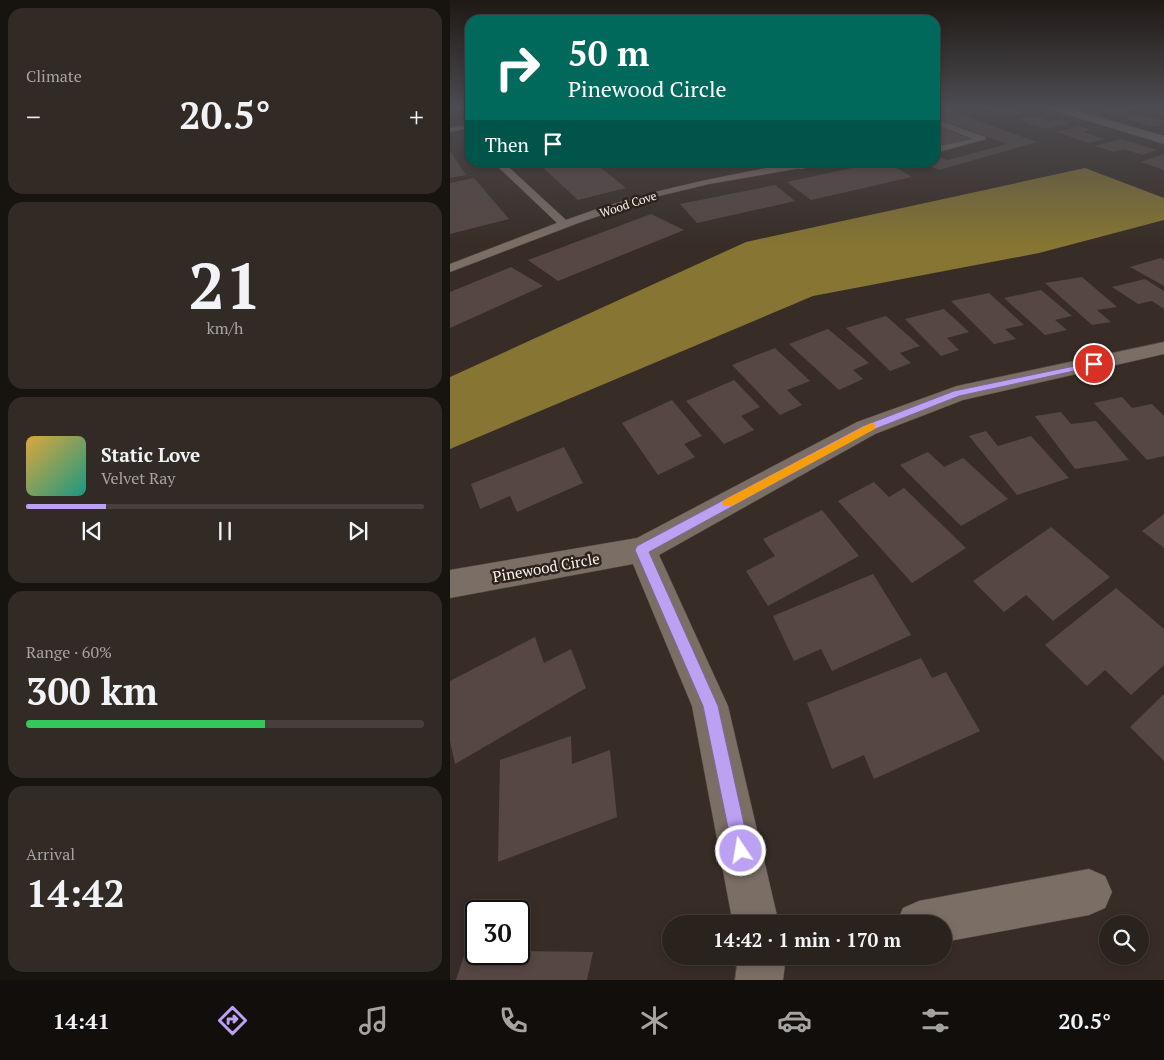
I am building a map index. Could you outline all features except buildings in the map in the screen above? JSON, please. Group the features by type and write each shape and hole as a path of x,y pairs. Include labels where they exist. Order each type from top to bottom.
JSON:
{"street":[{"name":"Pinewood Circle","path":"450,584 642,550 866,428 957,394 1160,354"},
{"path":"642,550 710,706 754,915"},
{"path":"952,918 1089,892"},
{"path":"759,980 761,965"}],"lane":[{"path":"502,167 565,225"},
{"name":"Wood Cove","path":"451,266 654,195 683,187 783,167"}],"shaded area":[{"path":"1085,168 1164,198 1164,220 1039,253 813,296 450,449 450,377 746,242"}],"slow traffic":[{"path":"728,503 871,426"}],"route":[{"path":"741,851 710,706 642,550 866,428 957,394 1094,364"}]}
